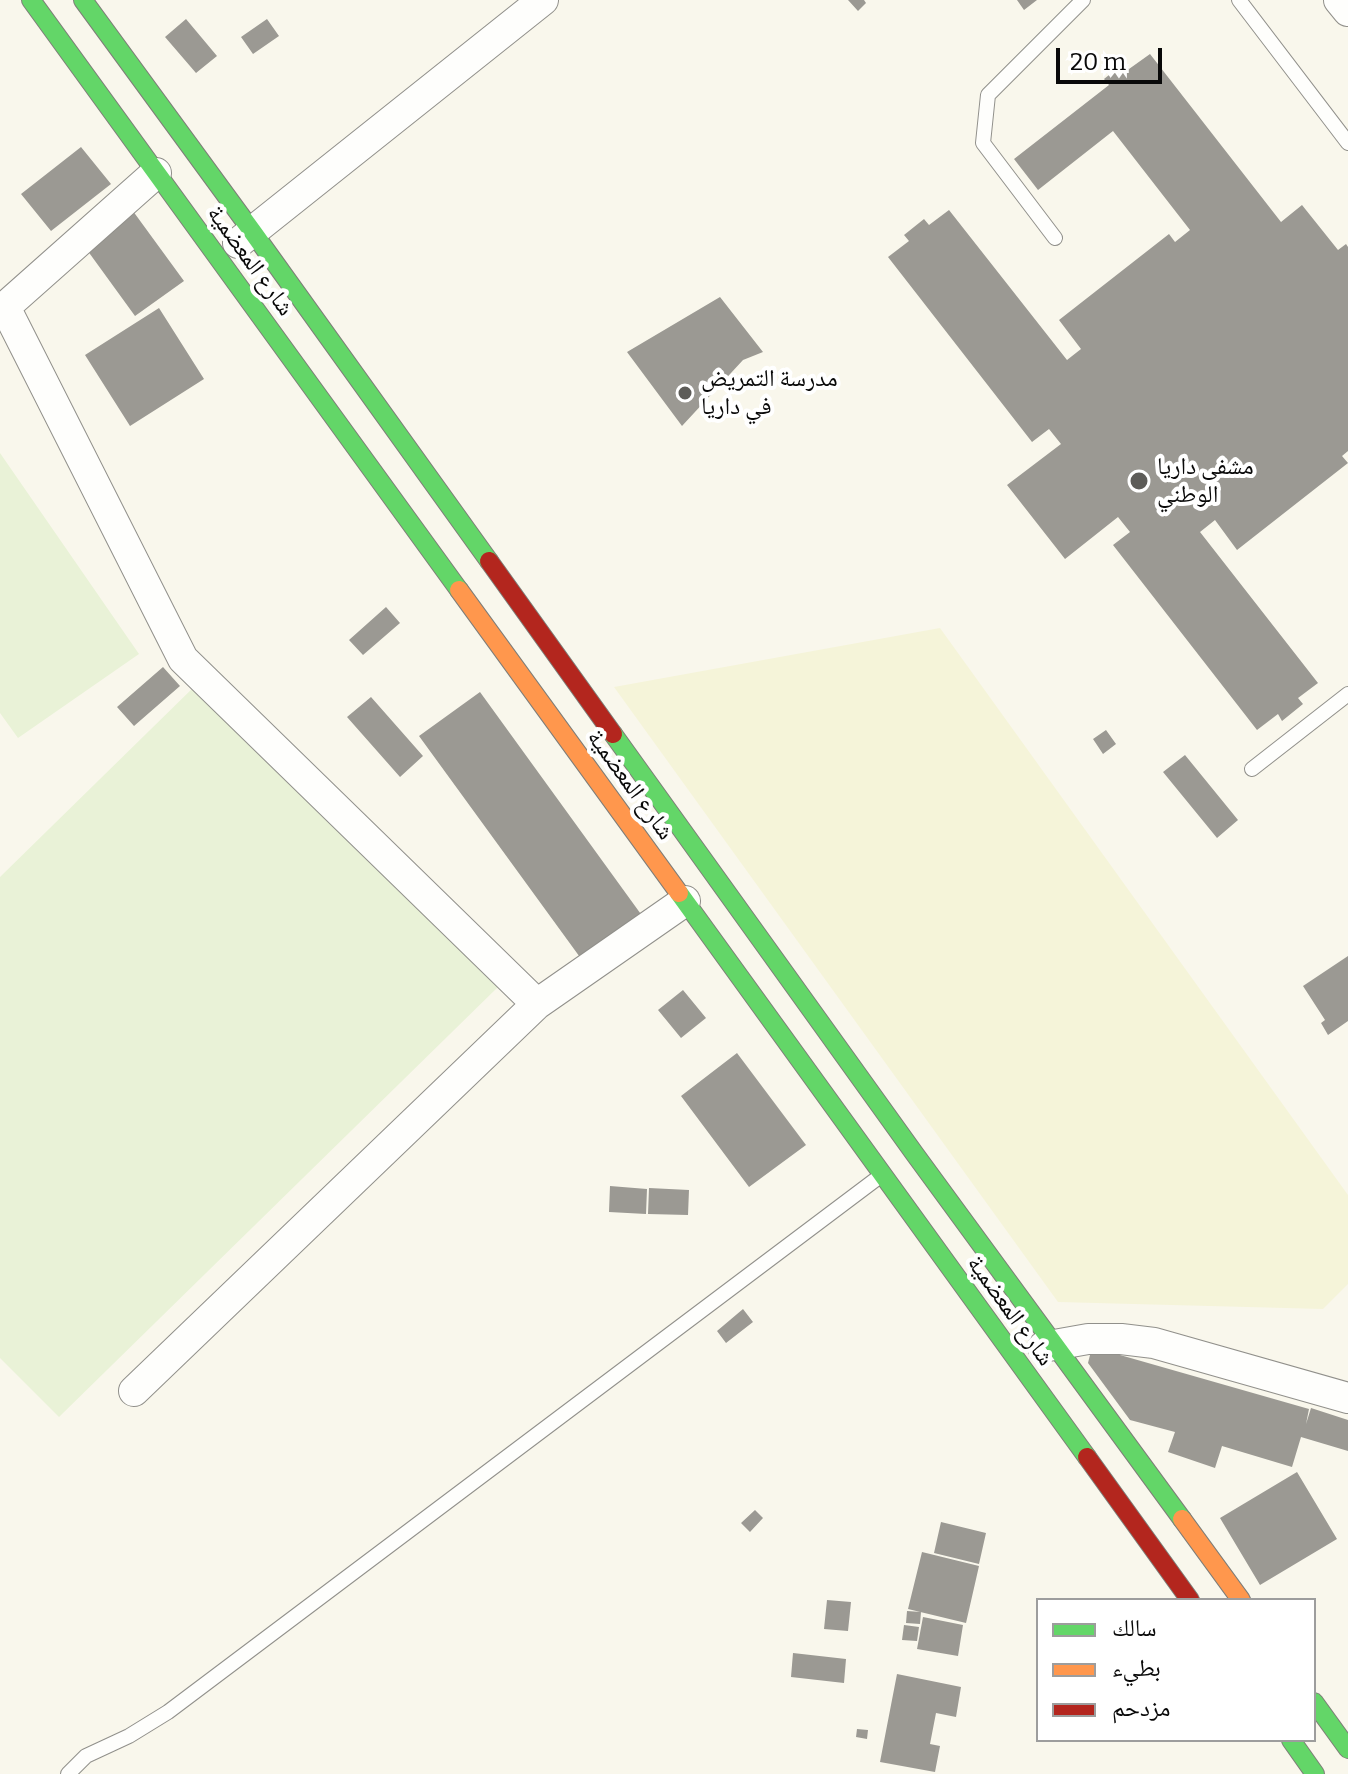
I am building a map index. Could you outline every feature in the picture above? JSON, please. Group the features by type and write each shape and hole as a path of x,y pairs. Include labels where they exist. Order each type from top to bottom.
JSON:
{"main road":[{"name":"شارع المعضمية","path":"31,0 218,259 463,560 914,1153 1240,1598"},
{"name":"شارع المعضمية","path":"83,0 252,231 685,901 1189,1598"},
{"path":"1316,1705 1348,1749"},
{"path":"1292,1742 1315,1774"}],"street":[{"path":"218,259 543,0"},
{"path":"1339,0 1348,11"},
{"path":"156,173 5,307 183,659 537,1004"},
{"path":"134,1391 537,1004 685,901"},
{"path":"1013,1356 1055,1343 1088,1339 1154,1343 1348,1398"}],"lane":[{"path":"1055,238 983,143 988,95 1083,0"},
{"path":"1239,0 1348,143"},
{"path":"1252,769 1348,694"},
{"path":"68,1774 86,1756 129,1736 168,1712 883,1174"}],"green space":[{"path":"0,453 139,654 18,738 0,713"},
{"path":"940,628 1348,1195 1348,1284 1323,1309 1058,1302 614,687"},
{"path":"199,682 498,987 59,1417 0,1358 0,877"}],"building":[{"path":"848,0 864,0 866,3 858,11"},
{"path":"1017,0 1037,0 1024,10"},
{"path":"186,19 217,56 196,73 165,37"},
{"path":"267,19 279,36 253,54 241,37"},
{"path":"1150,54 1281,222 1302,205 1338,250 1346,244 1348,247 1348,451 1342,456 1348,463 1237,550 1215,520 1200,532 1318,683 1298,698 1303,704 1282,721 1278,714 1257,730 1113,545 1130,532 1118,517 1065,559 1007,485 1061,444 1049,429 1032,442 888,257 909,241 904,235 924,219 929,225 949,210 1067,360 1081,349 1059,320 1169,234 1175,242 1190,230 1113,131 1038,190 1014,159 1109,85 1104,79 1124,63 1129,69"},
{"path":"81,147 111,184 51,231 21,194"},
{"path":"130,207 184,281 135,316 82,243"},
{"path":"720,297 763,352 743,360 682,426 627,352"},
{"path":"159,308 204,379 130,426 85,355"},
{"path":"386,607 400,623 363,655 349,640"},
{"path":"163,667 180,686 134,726 117,707"},
{"path":"480,692 643,917 582,960 419,736"},
{"path":"371,697 423,756 400,777 347,717"},
{"path":"1106,730 1116,744 1103,754 1093,739"},
{"path":"1185,755 1238,820 1217,838 1163,772"},
{"path":"1348,956 1348,1021 1328,1035 1321,1023 1325,1020 1303,986"},
{"path":"683,990 706,1018 681,1038 658,1010"},
{"path":"737,1053 806,1145 749,1187 681,1096"},
{"path":"610,1186 647,1189 646,1214 609,1212"},
{"path":"649,1188 689,1190 688,1215 648,1214"},
{"path":"743,1309 753,1322 726,1343 717,1331"},
{"path":"1092,1347 1309,1409 1306,1424 1311,1408 1348,1420 1348,1451 1301,1437 1292,1467 1222,1446 1215,1468 1168,1452 1175,1432 1130,1420 1088,1363"},
{"path":"1297,1472 1337,1539 1260,1585 1220,1518"},
{"path":"755,1510 763,1518 750,1532 741,1523"},
{"path":"941,1522 986,1533 979,1564 934,1553"},
{"path":"922,1552 979,1566 966,1623 908,1609"},
{"path":"827,1600 851,1602 848,1631 824,1629"},
{"path":"907,1611 921,1612 920,1624 906,1623"},
{"path":"923,1617 963,1625 958,1656 917,1649"},
{"path":"904,1625 919,1627 917,1641 902,1640"},
{"path":"793,1653 846,1659 844,1683 791,1677"},
{"path":"897,1674 961,1687 956,1717 936,1713 930,1744 940,1746 935,1772 880,1762"},
{"path":"857,1729 868,1730 867,1739 856,1737"}],"traffic: fast":[{"path":"31,0 459,590"},
{"path":"83,0 489,561"},
{"path":"613,734 1182,1519"},
{"path":"679,893 1087,1457"},
{"path":"1316,1705 1348,1749"},
{"path":"1292,1742 1315,1774"}],"traffic: slow":[{"path":"459,590 679,893"},
{"path":"1182,1519 1240,1598"}],"traffic: jam":[{"path":"489,561 613,734"},
{"path":"1087,1457 1189,1598"}],"place":[{"name":"مدرسة التمريض في داريا","path":"685,393"},
{"name":"مشفى داريا الوطني","path":"1139,481"}]}
